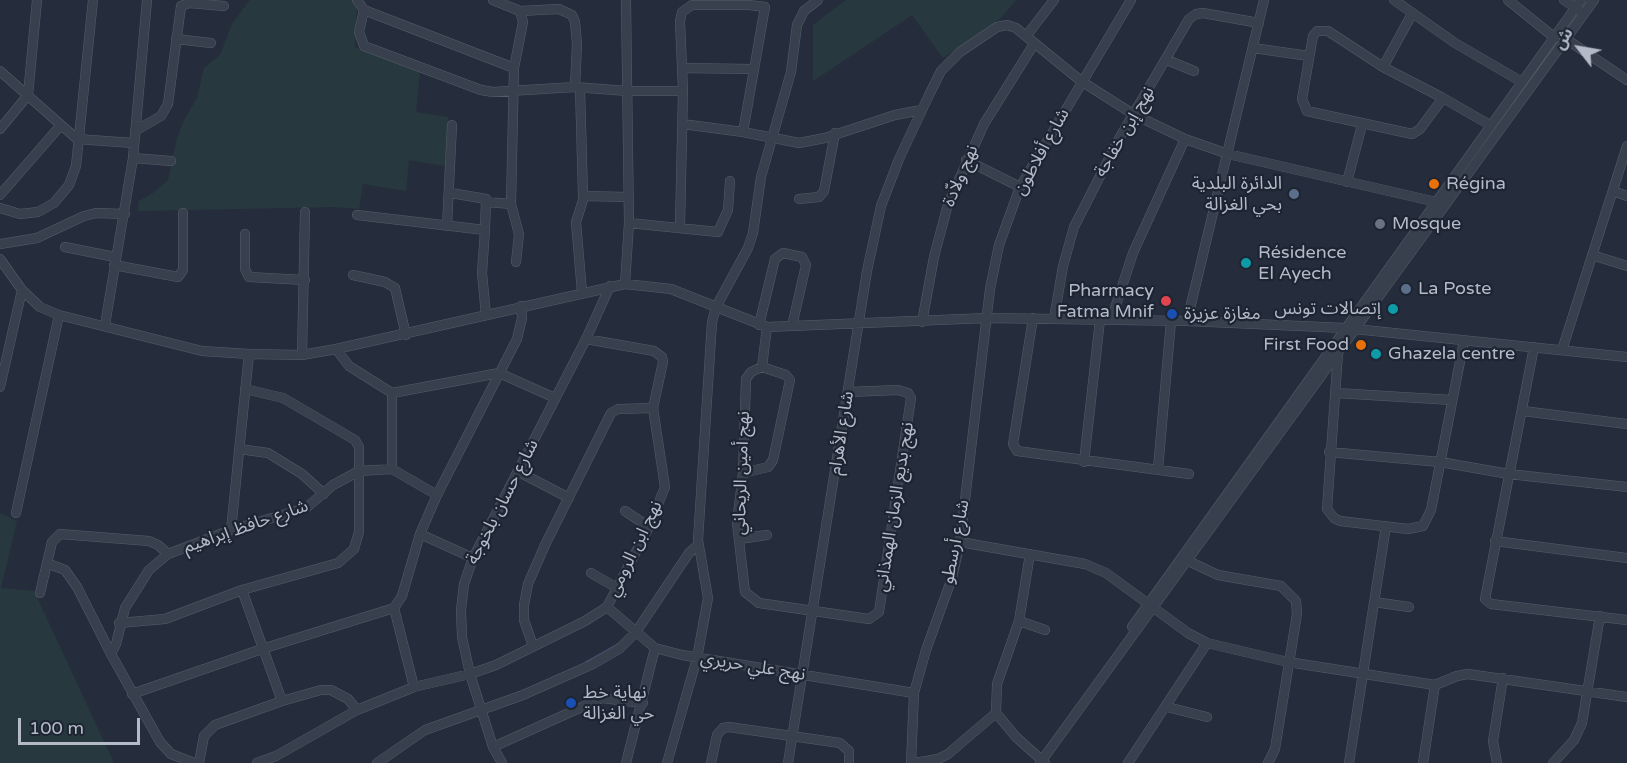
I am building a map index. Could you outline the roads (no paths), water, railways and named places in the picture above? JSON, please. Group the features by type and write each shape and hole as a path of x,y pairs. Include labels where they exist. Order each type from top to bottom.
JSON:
{"street":[{"path":"0,129 28,95 37,0"},
{"path":"0,208 20,214 38,212 54,203 69,185 76,165 93,0"},
{"path":"105,325 133,158 147,0"},
{"path":"357,0 364,10 514,68"},
{"path":"493,0 520,12 558,9 572,15 577,44 577,88 584,196 576,222 582,292"},
{"path":"625,284 629,224 626,0"},
{"path":"743,132 765,7 774,0"},
{"path":"667,763 697,658 708,598 698,545 709,345 717,307 748,248 772,138 791,72 797,25 804,11 818,0"},
{"path":"1054,0 1027,35 1034,44 1082,81 1133,114 1185,139 1228,154 1441,202"},
{"name":"شارع أفلاطون","path":"987,318 999,245 1020,187 1131,0"},
{"path":"1187,321 1264,0"},
{"path":"1394,0 1455,43 1522,81"},
{"path":"1508,0 1555,38"},
{"path":"1564,0 1578,4 1584,14"},
{"path":"996,713 1039,762 1441,202 1594,0"},
{"path":"135,131 166,109 179,10 184,3 224,6"},
{"path":"680,226 683,91 680,21 682,12 688,6 736,4 765,7"},
{"path":"1441,202 1490,125 1578,4"},
{"path":"364,10 359,32 364,46 481,90 493,92 577,88 627,92 683,91"},
{"path":"516,262 519,234 511,204 514,68 524,22 520,12"},
{"name":"نهج إبن خفاجة","path":"1054,319 1063,266 1074,227 1095,183 1184,27 1196,14 1259,23"},
{"path":"1383,66 1413,14"},
{"name":"شارع الأهرام","path":"788,763 867,271 881,206 921,110 948,63 979,38 1002,26 1016,28 1027,35"},
{"path":"1443,98 1416,133 1407,134 1362,125 1304,108 1302,99 1313,36 1317,31 1323,30 1383,66 1443,98 1490,125"},
{"path":"176,39 211,43"},
{"path":"1566,39 1627,80"},
{"name":"نهج ولاّدة","path":"922,322 942,225 966,160 984,124 1034,44"},
{"path":"1253,48 1309,56"},
{"path":"1167,60 1194,71"},
{"path":"682,68 753,69"},
{"path":"0,71 77,139 133,143"},
{"path":"682,124 743,132 799,143 895,115 921,110"},
{"path":"0,195 61,124"},
{"path":"447,226 451,193 452,124"},
{"path":"1347,182 1362,125"},
{"path":"799,199 819,197 824,191 835,133"},
{"path":"1111,320 1133,253 1185,139"},
{"path":"1562,350 1627,146"},
{"path":"133,158 171,161"},
{"path":"966,160 1020,187"},
{"path":"629,224 680,226 714,232 722,229 728,210 730,181"},
{"path":"1613,191 1627,196"},
{"path":"451,193 481,196 487,202 511,204"},
{"path":"584,196 629,197"},
{"path":"486,315 482,273 487,202"},
{"path":"302,355 306,212"},
{"path":"0,244 37,238 84,216 96,213 125,214"},
{"path":"65,247 178,277 183,270 183,213"},
{"path":"357,215 485,230"},
{"path":"245,234 245,268 249,277 305,280"},
{"path":"743,473 768,466 773,460 790,380 786,375 762,367 763,326 775,259 783,253 798,256 805,262 792,326"},
{"path":"1592,255 1627,266"},
{"path":"0,259 22,290 39,307 59,315 202,351 249,354 302,355 336,349 625,284 670,289 763,326 987,318 1187,321 1349,329 1627,357"},
{"path":"353,275 385,282 395,288 406,334"},
{"name":"شارع حسان بلخوجة","path":"502,763 493,747 470,675 462,637 461,610 464,584 473,558 586,339 610,286"},
{"path":"0,387 22,290"},
{"path":"414,687 394,608 405,588 420,534 437,495 520,331 521,306"},
{"path":"16,513 59,315"},
{"name":"شارع أرسطو","path":"912,763 914,693 926,650 952,578 960,542 987,318"},
{"path":"1033,318 1013,444 1017,451 1084,462 1189,474"},
{"path":"1084,462 1100,320"},
{"path":"1158,469 1172,321"},
{"path":"0,329 12,332"},
{"name":"نهج ابن الرومي","path":"586,339 659,353 663,362 653,408 664,487 649,527 607,607"},
{"path":"1337,347 1336,393 1325,502 1330,514 1340,521 1408,529 1423,526 1431,510 1464,341"},
{"path":"1534,347 1523,411 1484,593 1487,602 1627,620"},
{"path":"336,349 349,366 392,393 499,373 555,398"},
{"path":"231,530 249,354"},
{"name":"نهج أمين الريحاني","path":"762,367 751,372 746,379 743,473 737,523 748,596 759,603 813,611"},
{"path":"119,623 155,622 242,590 338,563 348,555 358,540 359,447 351,437 283,398 245,389"},
{"name":"نهج بديع الزمان الهمذاني","path":"813,611 868,620 879,612 911,398 908,393 898,390 849,392"},
{"path":"392,393 392,469"},
{"path":"1336,393 1452,400"},
{"path":"533,646 524,620 528,584 569,498 614,410 653,408"},
{"path":"1523,411 1627,424"},
{"path":"239,449 268,453 302,474 324,494"},
{"path":"1329,452 1440,462 1509,474 1627,487"},
{"path":"359,471 392,469 437,495"},
{"name":"شارع حافظ إبراهيم","path":"111,654 118,639 119,623 139,582 168,554 231,530 313,505 333,485 359,471"},
{"path":"519,472 569,498"},
{"path":"625,511 649,527"},
{"path":"1349,763 1386,526"},
{"path":"40,593 54,538 65,533 149,541 158,544 168,554"},
{"path":"420,534 473,558"},
{"path":"739,539 767,535"},
{"path":"1495,541 1627,558"},
{"path":"960,542 1065,559 1095,568 1106,573 1207,643 1288,662 1435,685 1468,674 1627,697"},
{"path":"377,763 425,730 482,710 593,664 619,650 636,632 689,553 698,545"},
{"path":"912,763 938,759 948,754 996,713 1000,669 1019,621 1030,554"},
{"path":"1185,560 1218,575 1272,583 1290,592 1296,601 1297,614 1275,749 1268,763"},
{"path":"49,564 65,570 77,587 132,694 160,742 171,754 194,763"},
{"path":"591,573 617,588"},
{"path":"242,590 282,701"},
{"path":"1374,602 1409,607"},
{"path":"257,763 276,756 357,710 414,687 470,675 585,621 607,607"},
{"name":"نهج علي حريري","path":"607,607 655,648 697,658 914,693"},
{"path":"132,694 262,649 394,608"},
{"path":"1553,763 1578,733 1589,691 1600,616"},
{"path":"1019,621 1045,630"},
{"path":"1128,763 1207,643"},
{"path":"626,763 643,703 655,648"},
{"path":"1497,763 1493,741 1503,678"},
{"path":"1423,763 1435,685"},
{"path":"199,763 204,736 215,725 282,701 321,690 331,690 348,699 357,710"},
{"path":"493,747 602,698 643,703"},
{"path":"1167,707 1207,717"},
{"path":"711,763 717,735 723,728 792,735 845,746 850,754 849,763"}],"waterway":[{"path":"586,662 618,644"}],"place":[{"name":"Régina","path":"1434,184"},
{"name":"الدائرة البلدية بحي الغزالة","path":"1294,194"},
{"name":"Mosque","path":"1380,224"},
{"name":"Résidence El Ayech","path":"1246,263"},
{"name":"La Poste","path":"1406,289"},
{"name":"Pharmacy Fatma Mnif","path":"1166,301"},
{"name":"إتصالات تونس","path":"1393,309"},
{"name":"مغازة عزيزة","path":"1172,314"},
{"name":"First Food","path":"1361,345"},
{"name":"Ghazela centre","path":"1376,354"},
{"name":"نهاية خط حي الغزالة","path":"571,703"}]}
